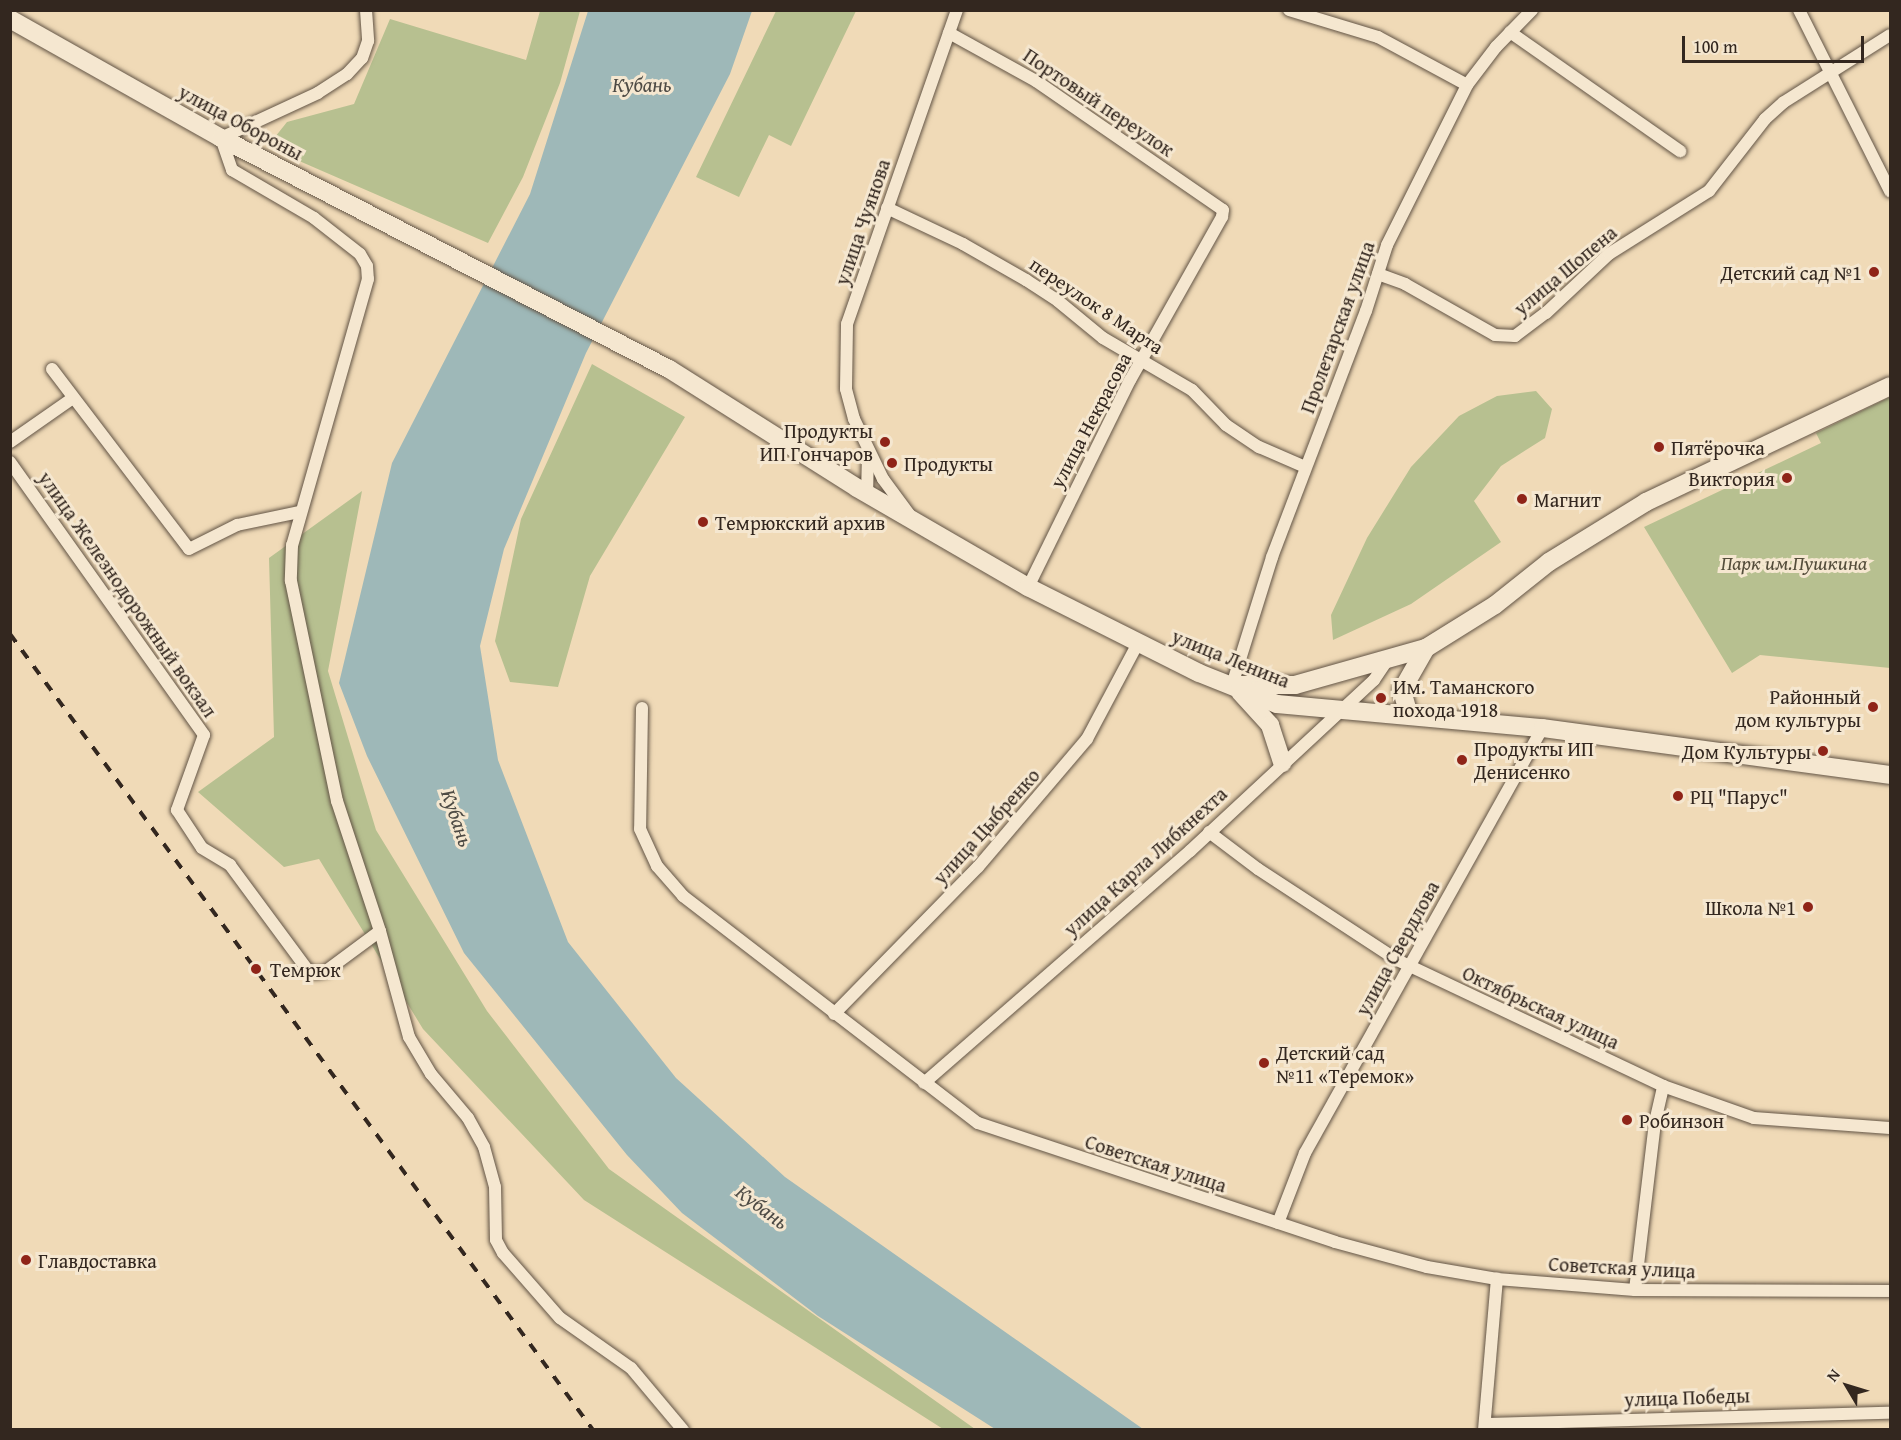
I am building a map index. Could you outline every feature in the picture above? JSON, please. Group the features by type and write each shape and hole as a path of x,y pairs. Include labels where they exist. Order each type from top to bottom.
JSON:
{"main road":[{"name":"улица Обороны","path":"10,19 221,138 632,349"},
{"name":"улица Ленина","path":"632,349 778,436 867,495 1028,587 1138,643 1277,704 1543,728 1890,776"},
{"path":"1232,685 1295,685 1386,662 1426,648 1495,604 1593,533 1646,502 1890,386"},
{"path":"1409,715 1402,690 1426,648"},
{"path":"1232,685 1270,725 1282,764"}],"street":[{"path":"366,10 368,41 362,58 347,74 318,93 221,138 227,162 238,175 314,218 360,254 367,266 368,279 299,512 292,545 291,581 302,647 337,801 380,931 409,1037 431,1074 468,1118 484,1147 495,1187 496,1240 503,1253 560,1318 631,1368 683,1430"},
{"name":"улица Чуянова","path":"916,524 867,450 846,389 844,360 848,324 957,10"},
{"path":"1289,10 1317,15 1378,37 1467,85"},
{"name":"Пролетарская улица","path":"1232,685 1272,556 1305,467 1378,274 1431,152 1467,85 1510,32 1533,10"},
{"path":"1799,10 1890,191"},
{"path":"1510,32 1680,151"},
{"name":"Портовый переулок","path":"949,33 1036,81 1222,210"},
{"name":"улица Шопена","path":"1378,274 1405,284 1495,334 1515,336 1546,313 1609,254 1709,192 1765,119 1784,102 1890,35"},
{"name":"переулок 8 Марта","path":"887,208 963,244 1016,274 1058,301 1102,338 1192,390 1226,425 1259,447 1305,467"},
{"name":"улица Некрасова","path":"1028,587 1142,361 1222,217 1222,210"},
{"path":"52,369 189,549 237,525 299,512"},
{"path":"10,442 73,398"},
{"name":"улица Чуянова","path":"867,450 867,495"},
{"name":"улица Железнодорожный вокзал","path":"10,462 204,735 177,810 202,848 230,865 307,969 315,973 326,971 380,931"},
{"name":"улица Цыбренко","path":"834,1014 978,867 1087,739 1138,643"},
{"name":"улица Карла Либкнехта","path":"924,1083 1209,832 1374,680 1386,662"},
{"name":"Советская улица","path":"642,708 640,829 657,866 683,896 834,1014 961,1112 1002,1134 1278,1223 1427,1267 1497,1279 1635,1290 1890,1291"},
{"name":"улица Свердлова","path":"1278,1223 1305,1153 1543,728"},
{"name":"Октябрьская улица","path":"1209,832 1261,872 1409,966 1663,1086 1754,1118 1890,1128"},
{"path":"1635,1290 1654,1122 1663,1086"},
{"path":"1484,1427 1497,1279"},
{"name":"улица Победы","path":"1484,1427 1890,1413"}],"green space":[{"path":"540,11 580,11 560,83 523,177 488,243 267,147 287,122 354,104 390,19 526,60"},
{"path":"776,11 856,11 791,146 769,135 739,197 696,177"},
{"path":"592,364 685,417 590,576 558,687 510,682 495,641 521,519"},
{"path":"1536,391 1552,409 1545,438 1501,466 1474,501 1501,542 1411,604 1333,640 1331,615 1367,538 1411,467 1459,416 1497,396"},
{"name":"Парк им.Пушкина","path":"1890,397 1890,668 1760,655 1732,673 1644,527 1821,443 1816,433"},
{"path":"362,491 328,671 376,830 487,1011 609,1169 975,1429 943,1429 584,1200 423,1029 319,859 284,867 198,792 274,737 269,558"}],"water":[{"name":"Кубань","path":"588,11 752,11 730,74 586,353 504,549 480,646 498,760 568,942 676,1078 785,1177 1143,1429 995,1429 818,1316 682,1213 627,1155 464,953 367,756 339,683 392,463 530,194"}],"railway":[{"path":"10,634 593,1430"}],"place":[{"name":"Детский сад №1","path":"1874,272"},
{"name":"Продукты ИП Гончаров","path":"885,442"},
{"name":"Пятёрочка","path":"1659,447"},
{"name":"Продукты","path":"892,463"},
{"name":"Виктория","path":"1787,478"},
{"name":"Магнит","path":"1522,499"},
{"name":"Темрюкский архив","path":"703,522"},
{"name":"Им. Таманского похода 1918","path":"1381,698"},
{"name":"Районный дом культуры","path":"1873,707"},
{"name":"Дом Культуры","path":"1823,751"},
{"name":"Продукты ИП Денисенко","path":"1462,760"},
{"name":"РЦ \"Парус\"","path":"1678,796"},
{"name":"Школа №1","path":"1808,907"},
{"name":"Темрюк","path":"256,969"},
{"name":"Детский сад №11 «Теремок»","path":"1264,1063"},
{"name":"Робинзон","path":"1627,1120"},
{"name":"Главдоставка","path":"26,1260"}]}
